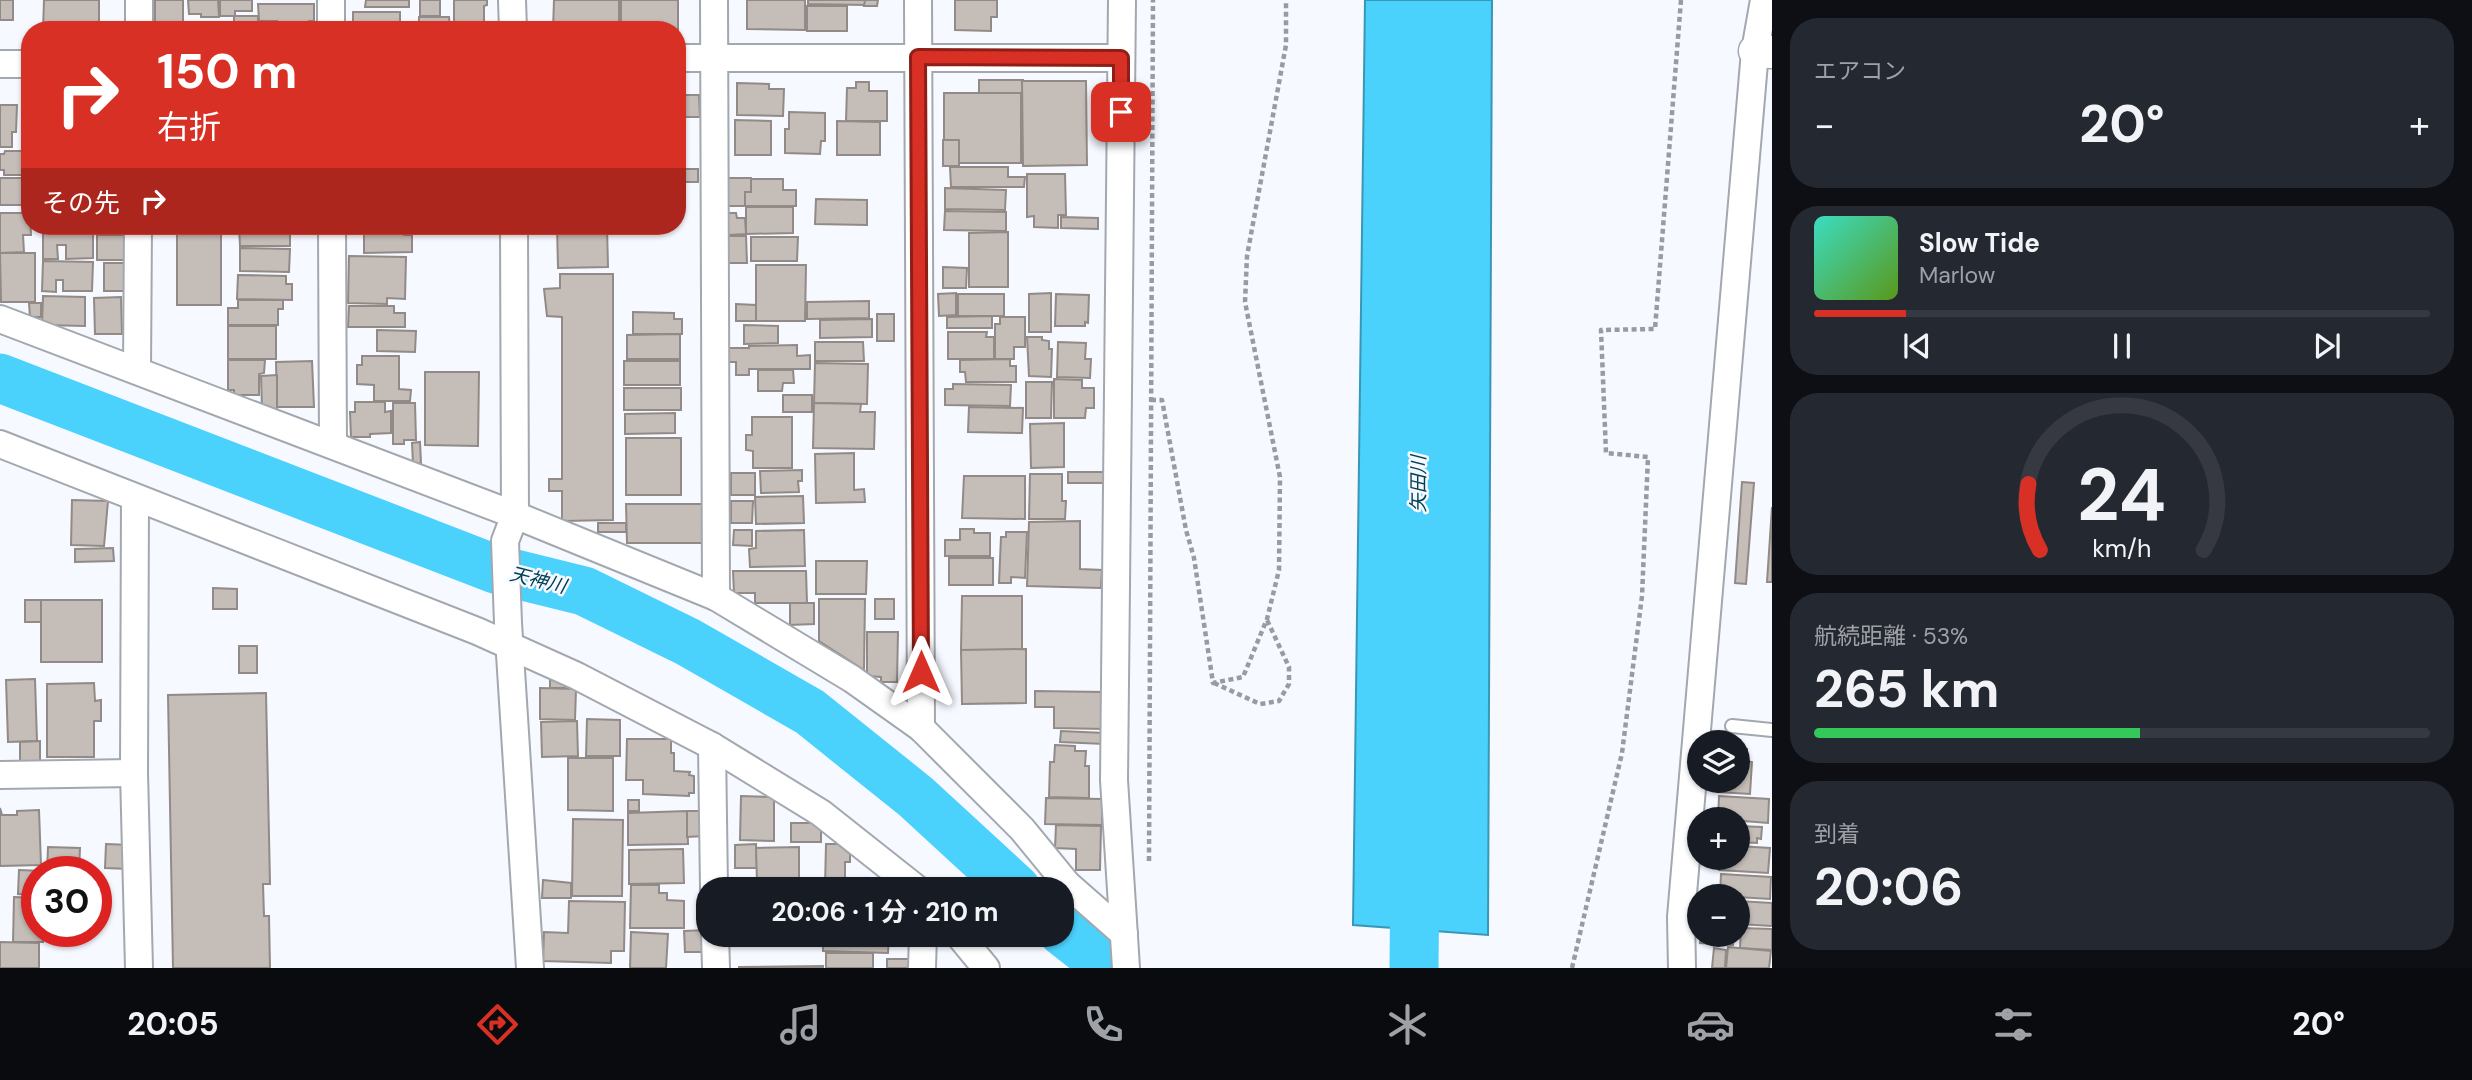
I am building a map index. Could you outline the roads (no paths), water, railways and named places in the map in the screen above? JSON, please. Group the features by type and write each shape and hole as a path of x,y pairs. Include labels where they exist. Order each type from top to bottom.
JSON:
{"street":[{"path":"139,0 139,21"},
{"path":"331,0 331,21"},
{"path":"512,0 513,21"},
{"path":"714,0 716,597"},
{"path":"918,0 921,728"},
{"path":"1122,0 1114,780 1126,968"},
{"path":"1682,968 1682,903 1764,51 1764,0"},
{"path":"686,58 1121,58"},
{"path":"0,64 21,64"},
{"path":"137,370 138,235"},
{"path":"332,235 333,445"},
{"path":"514,235 515,514 506,541 509,634 530,968"},
{"path":"0,318 515,514 716,597 852,679 921,728 1022,829 1068,884 1124,934"},
{"path":"0,444 135,499 509,634 577,676 712,746 821,813 902,877"},
{"path":"135,499 134,774 139,968"},
{"path":"712,746 714,877"},
{"path":"0,775 134,774"},
{"path":"715,947 716,968"},
{"path":"922,968 923,947"},
{"path":"969,947 986,968"}],"lane":[{"path":"1732,726 1772,730"}],"water":[{"path":"1365,0 1492,0 1488,935 1353,925"}],"waterway":[{"name":"天神川","path":"0,378 495,569 584,591 688,642 810,712 916,797 1003,877"},
{"name":"矢田川","path":"1414,968 1415,862"},
{"name":"天神川","path":"1074,940 1109,968"}]}
